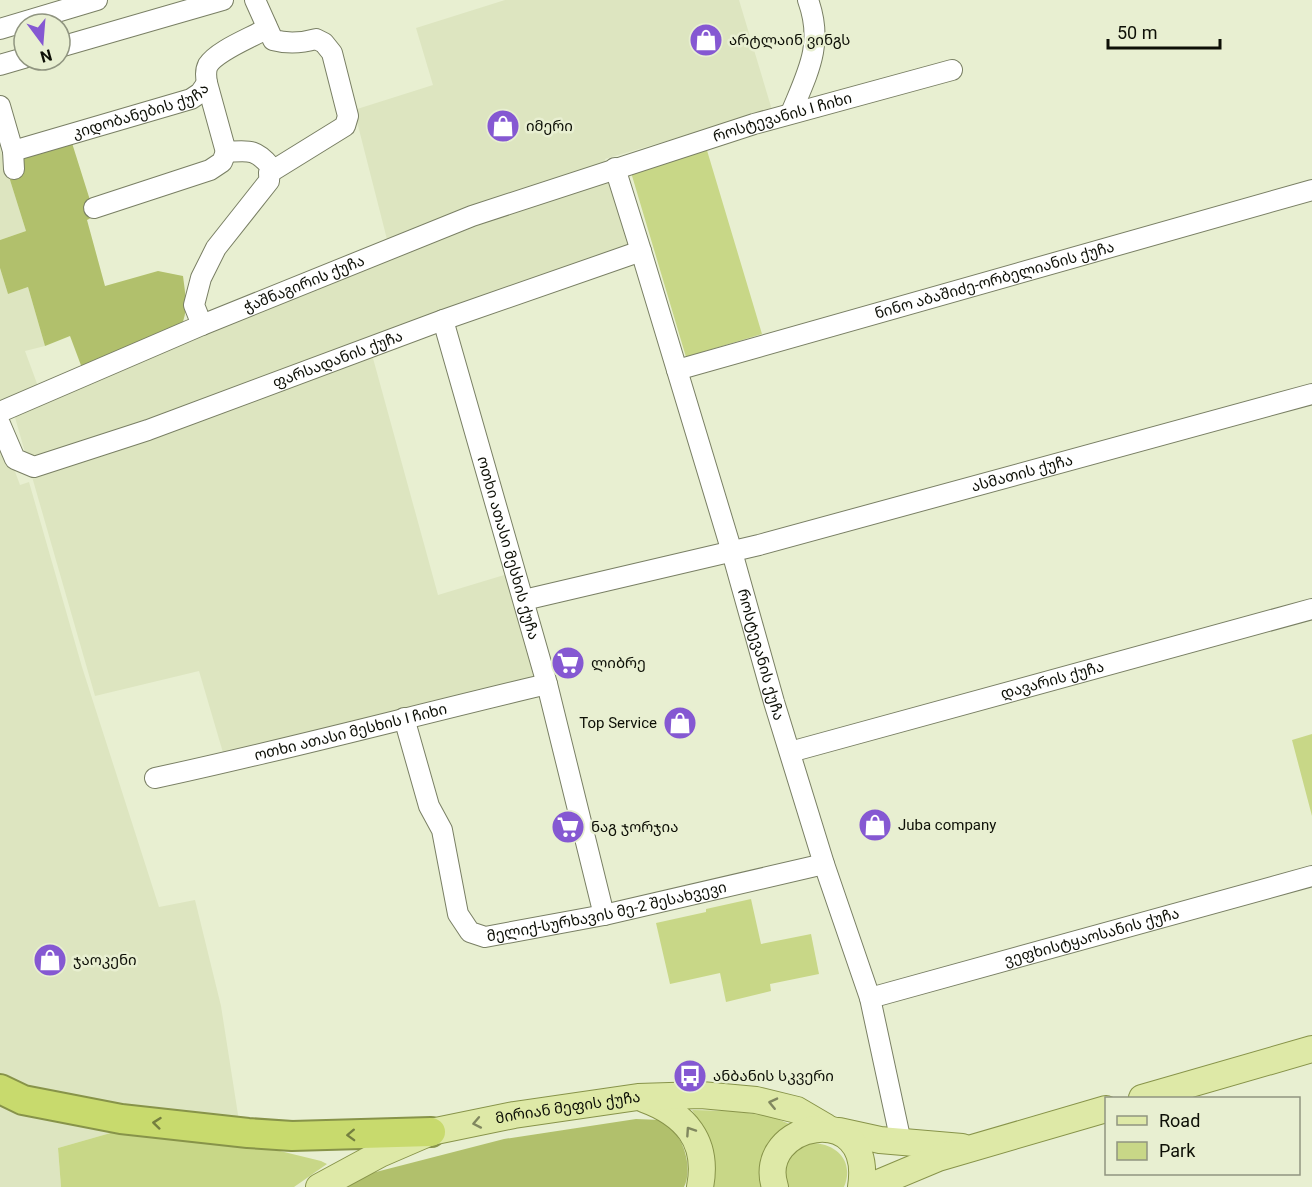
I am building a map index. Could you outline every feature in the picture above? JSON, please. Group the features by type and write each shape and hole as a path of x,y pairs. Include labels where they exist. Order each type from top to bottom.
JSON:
{"highway":[{"path":"0,1089 23,1100 122,1119 248,1133 291,1136 431,1132"}],"main road":[{"path":"1145,1097 1312,1049"},
{"name":"მირიან მეფის ქუჩა","path":"319,1187 380,1154 431,1132 513,1115 639,1097 701,1095 756,1100 797,1110 832,1129 901,1142 971,1148"},
{"path":"639,1097 662,1106 679,1117 690,1128 700,1153 702,1172 700,1187"},
{"name":"მირიან მეფის ქუჩა","path":"869,1187 938,1158 1105,1110"},
{"path":"775,1187 772,1172 774,1161 789,1140 804,1132 832,1129 850,1139 858,1150 862,1163 861,1187"},
{"path":"906,1187 938,1158"}],"street":[{"path":"0,29 97,0"},
{"path":"72,44 223,0"},
{"path":"255,0 264,15 273,40 283,43 302,43 316,39 324,43 332,53 348,116 345,126 269,173"},
{"path":"791,113 816,44 815,17 808,0"},
{"name":"კიდობანების ქუჩა","path":"0,106 13,160 191,99 207,84 205,72 209,63 217,56 262,31 266,24"},
{"name":"როსტევანის I ჩიხი","path":"615,168 791,113 952,70"},
{"path":"94,208 210,170 222,162 226,152 207,84"},
{"path":"202,325 194,305 201,278 216,248 269,181 270,166 261,155 249,151 226,152"},
{"name":"როსტევანის ქუჩა","path":"615,168 732,552 774,702 824,864 870,998 901,1142"},
{"name":"ჭაშნაგირის ქუჩა","path":"0,412 202,325 472,216 615,168"},
{"name":"ნინო აბაშიძე-ორბელიანის ქუჩა","path":"677,370 1312,190"},
{"name":"ფარსადანის ქუჩა","path":"0,424 15,459 34,467 148,430 443,320 641,251"},
{"name":"ოთხი ათასი მესხის ქუჩა","path":"443,320 547,684 604,915"},
{"name":"ასმათის ქუჩა","path":"524,600 732,552 1312,394"},
{"name":"დავარის ქუჩა","path":"790,752 1312,609"},
{"name":"ოთხი ათასი მესხის I ჩიხი","path":"154,778 238,761 547,684"},
{"name":"მელიქ-სურხავის მე-2 შესახვევი","path":"404,718 429,806 442,830 458,914 470,932 485,937 604,915 824,864"},
{"name":"ვეფხისტყაოსანის ქუჩა","path":"870,998 1312,876"}],"shaded area":[{"path":"505,0 739,0 772,110 605,159 631,245 368,340 438,595 511,573 537,679 224,756 199,671 95,696 14,414 391,255 354,110 433,85 416,28"},
{"path":"0,148 26,231 0,240"},
{"path":"0,268 8,294 28,287 45,346 25,351 39,389 0,404"},
{"path":"0,431 20,485 29,482 82,667 159,907 195,900 221,1006 239,1121 127,1110 29,1091 0,1079"},
{"path":"0,1096 121,1130 58,1148 61,1187 0,1187"}],"green space":[{"path":"72,143 95,216 87,220 105,286 158,271 183,276 186,301 181,326 82,368 70,336 45,346 28,287 8,294 0,268 0,240 26,231 5,164"},
{"path":"706,147 762,334 686,357 630,169"},
{"path":"1312,734 1312,816 1292,740"},
{"path":"751,899 761,944 811,934 819,974 770,984 771,991 726,1002 720,973 670,984 656,923"},
{"path":"692,1110 732,1111 770,1116 792,1125 764,1160 762,1177 764,1187 713,1187 714,1164 711,1146"},
{"path":"636,1119 661,1120 678,1137 684,1148 687,1162 684,1187 346,1187 372,1173 504,1139"},
{"path":"121,1130 280,1151 327,1164 294,1187 61,1187 58,1148"},
{"path":"811,1143 828,1146 841,1155 847,1169 844,1187 788,1187 785,1172 789,1160 798,1150"}],"place":[{"name":"არტლაინ ვინგს","path":"706,40"},
{"name":"იმერი","path":"503,126"},
{"name":"ლიბრე","path":"568,663"},
{"name":"Top Service","path":"680,723"},
{"name":"Juba company","path":"875,825"},
{"name":"ნაგ ჯორჯია","path":"568,827"},
{"name":"ჯაოკენი","path":"50,960"},
{"name":"ანბანის სკვერი","path":"690,1076"}]}
